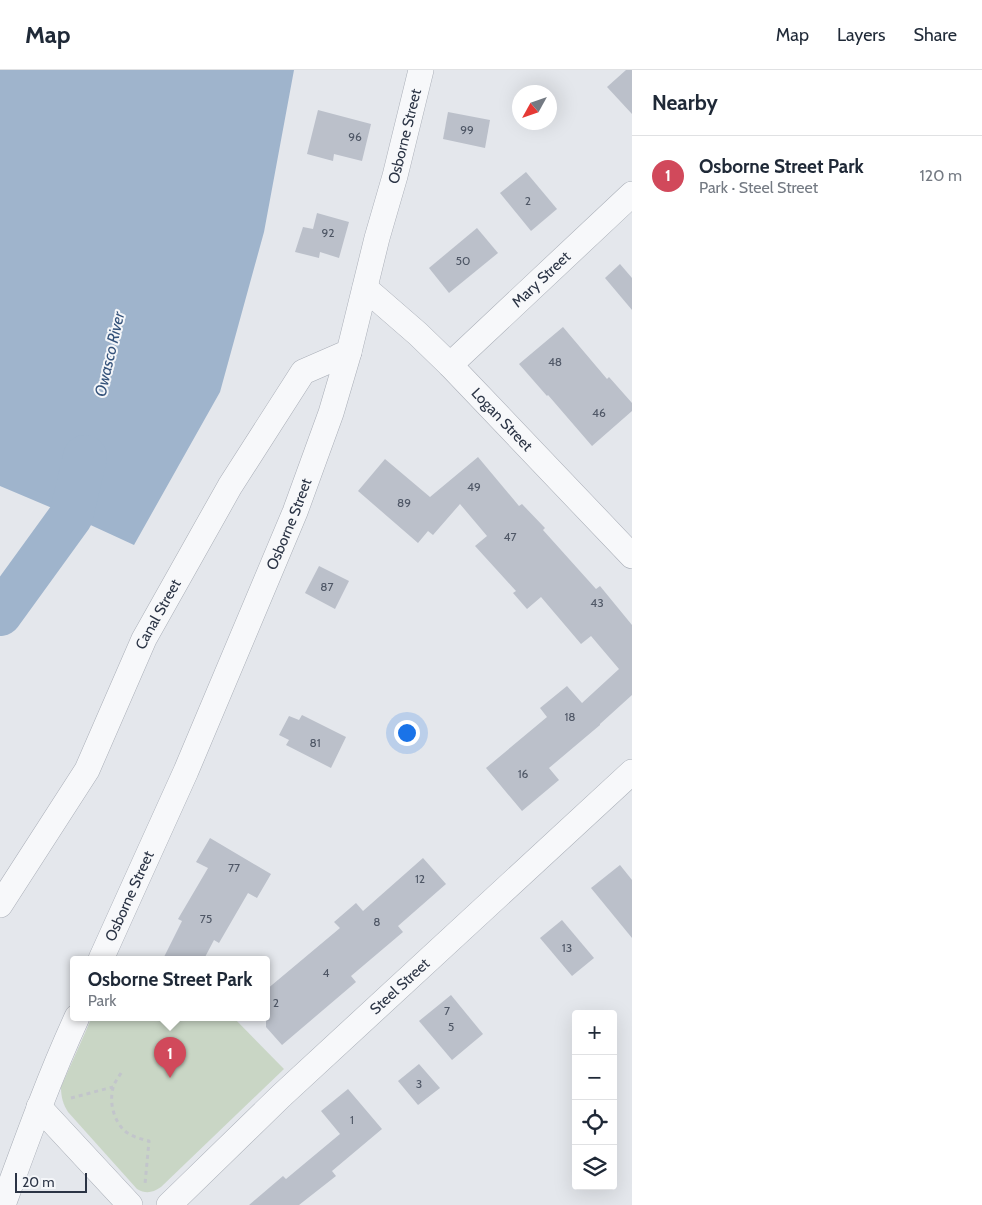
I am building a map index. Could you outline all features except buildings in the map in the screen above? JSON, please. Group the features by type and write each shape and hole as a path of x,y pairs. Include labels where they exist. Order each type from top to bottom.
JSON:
{"street":[{"name":"Osborne Street","path":"102,956 186,771 295,512 331,414 349,352 421,70"},
{"name":"Mary Street","path":"450,365 632,194"},
{"name":"Logan Street","path":"365,288 450,365 632,556"},
{"name":"Canal Street","path":"0,905 87,770 144,639 230,486 303,372 349,352"},
{"name":"Steel Street","path":"169,1205 281,1096 632,772"},
{"path":"3,1205 58,1058 75,1021"},
{"path":"39,1107 130,1205"}],"path":[{"path":"121,1073 113,1087 111,1098 113,1110 118,1123 126,1132 138,1139 149,1141 145,1184"},
{"path":"71,1098 113,1087"}],"green space":[{"path":"90,1021 237,1021 284,1069 161,1187 152,1192 143,1192 137,1189 68,1112 61,1094 61,1087"}],"water":[{"path":"0,70 294,70 264,232 220,392 134,545 0,486"}],"waterway":[{"name":"Owasco River","path":"0,614 71,516 85,457"}],"place":[{"name":"Osborne Street Park","path":"170,1078"}]}
